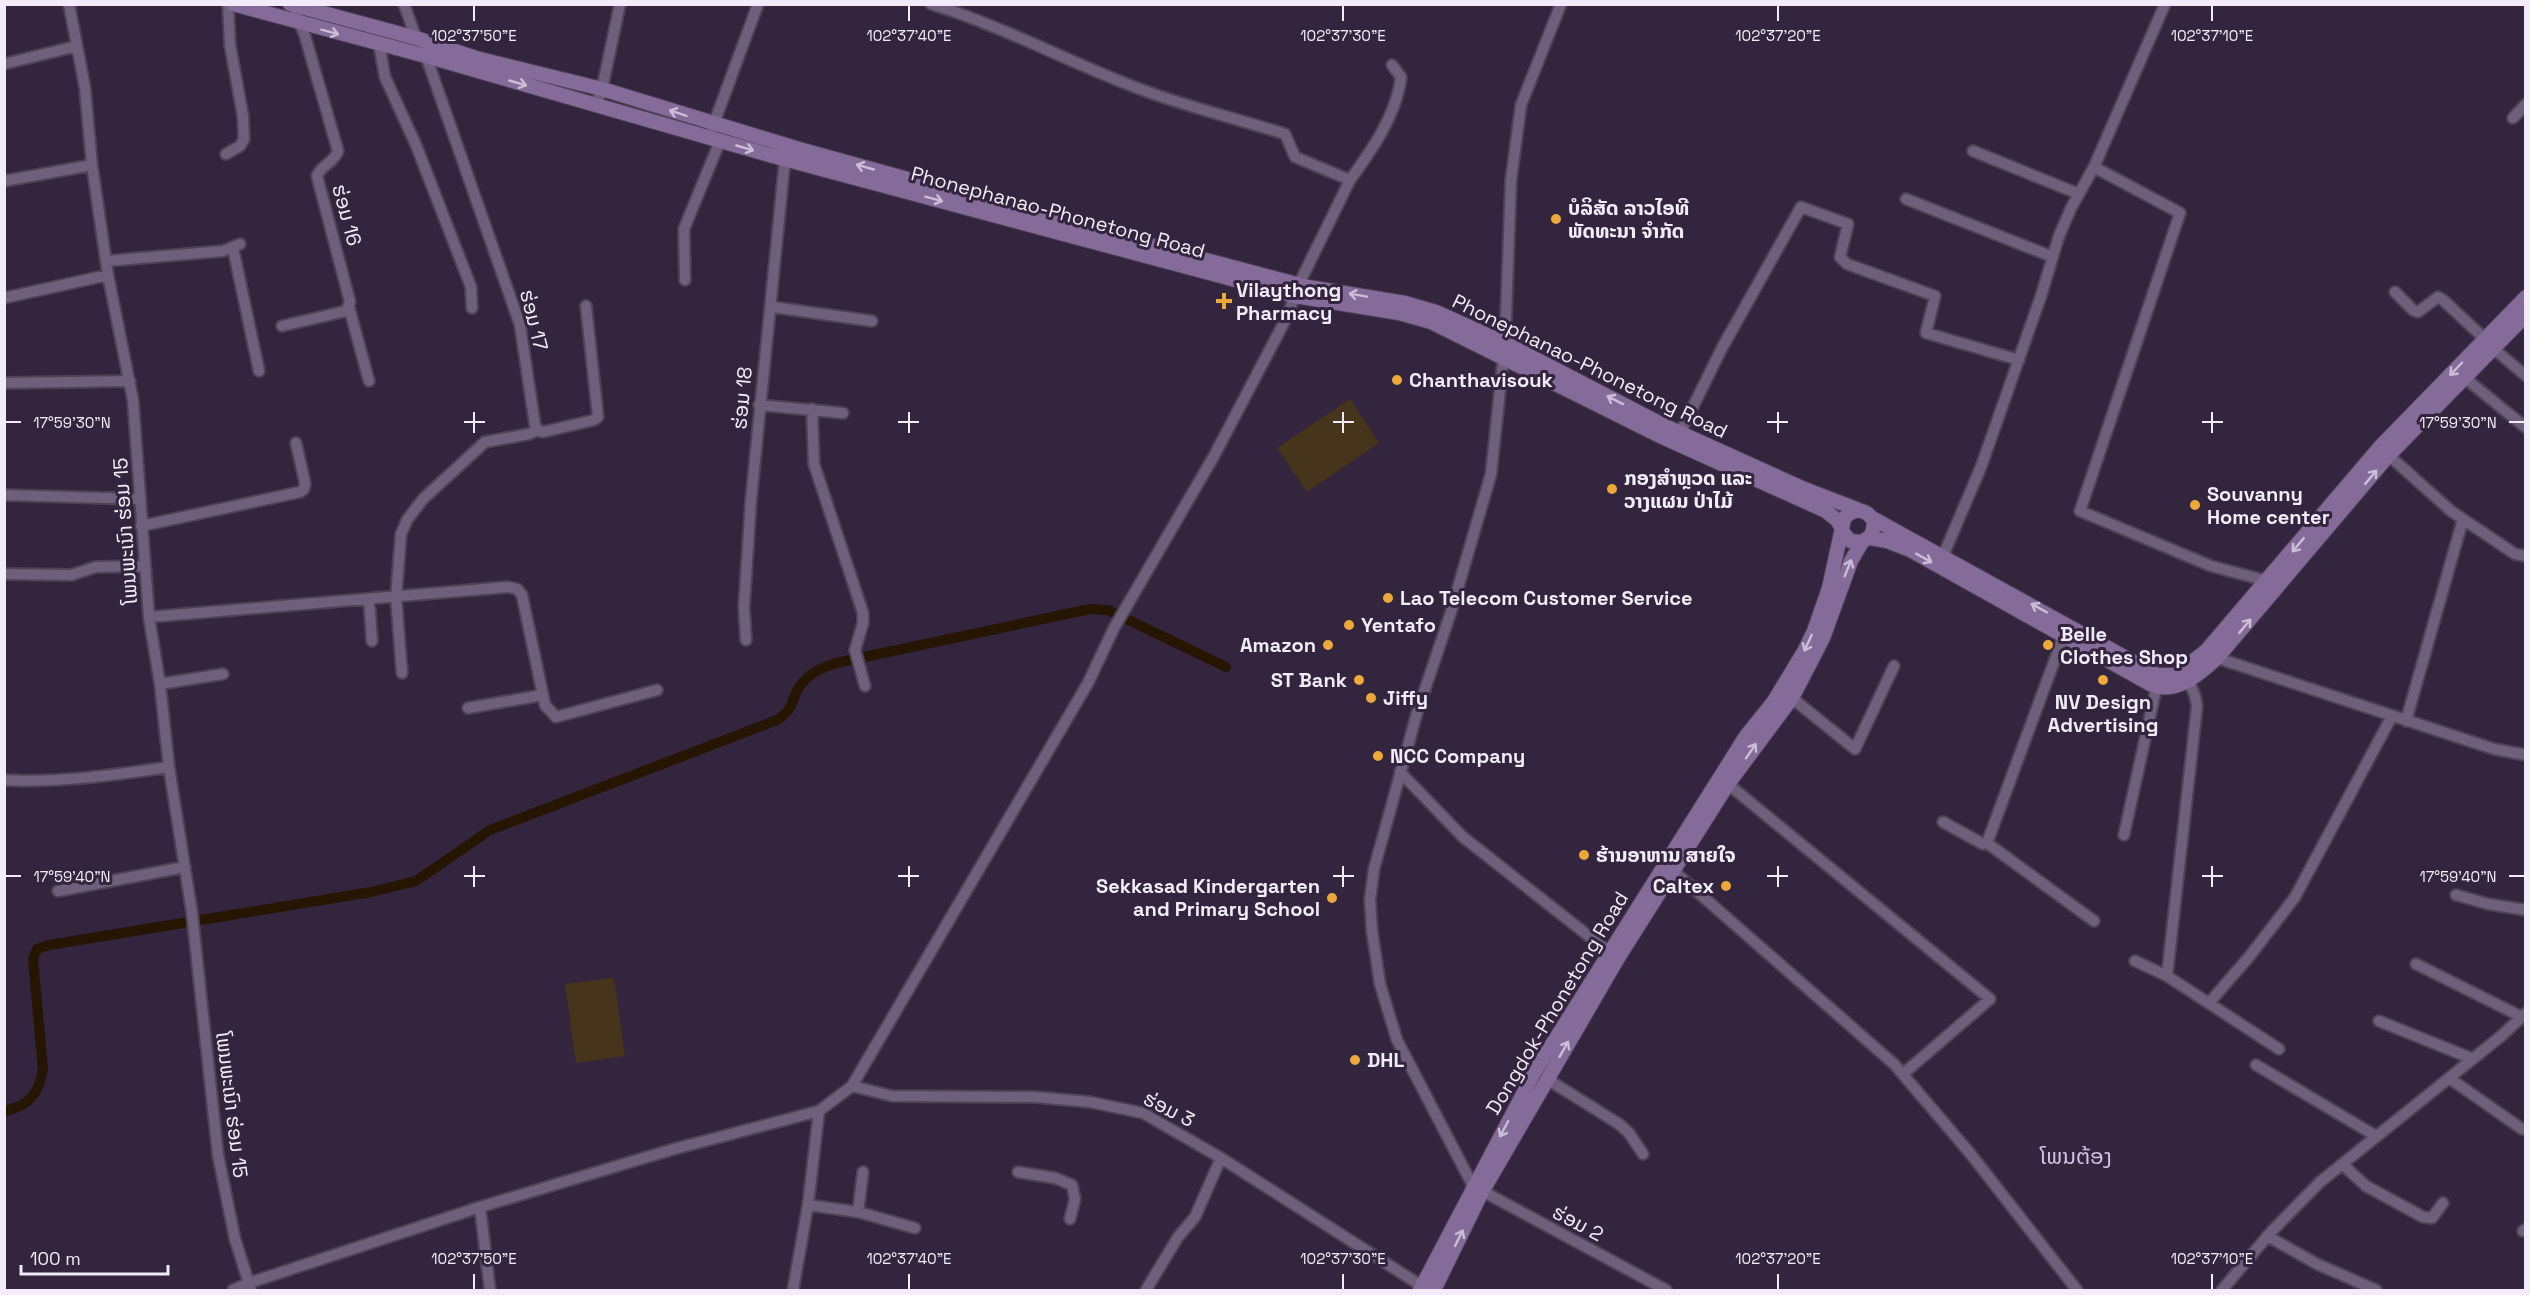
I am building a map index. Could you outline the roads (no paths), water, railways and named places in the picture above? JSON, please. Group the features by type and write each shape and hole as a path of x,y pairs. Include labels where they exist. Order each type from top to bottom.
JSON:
{"main road":[{"name":"Phonephanao-Phonetong Road","path":"233,4 426,56 602,89 713,124 1297,290 1405,303 1436,312 1505,343 1663,431 1680,433 1866,514 2158,681"},
{"name":"Phonephanao-Phonetong Road","path":"291,5 416,38 474,64 596,105 785,159 1426,321 1663,431 1826,511 1837,520 1842,529"},
{"path":"1842,529 1850,541 1887,541 1910,550 2064,635 2158,681 2177,686 2189,681 2217,658 2385,451 2465,378 2526,297"},
{"path":"2158,681 2175,675 2203,653 2385,451 2489,344 2526,315"},
{"path":"1848,514 1866,514 1874,526 1833,592 1842,522 1848,514"},
{"name":"Dongdok-Phonetong Road","path":"1724,781 1792,698 1823,638 1833,592"},
{"name":"Dongdok-Phonetong Road","path":"1478,1189 1547,1079 1670,868 1724,781 1746,736 1774,701 1805,650 1833,592"},
{"name":"Dongdok-Phonetong Road","path":"1426,1289 1534,1073 1609,952 1670,868"}],"street":[{"name":"ໂພນພະເນົາ ຮ່ອມ 15","path":"69,4 85,88 92,165 108,275 130,381 149,617 192,913 218,1155 235,1239 250,1287"},
{"path":"226,153 240,147 244,139 243,116 230,45 228,4"},
{"path":"404,4 416,38"},
{"path":"596,105 602,89 620,4"},
{"path":"685,280 684,229 714,139 713,124 758,4"},
{"path":"931,4 975,18 1128,85 1285,134 1295,157 1350,180"},
{"path":"1478,1189 1397,1040 1380,984 1370,900 1374,869 1400,772 1452,612 1491,474 1504,358 1511,180 1521,105 1562,4"},
{"path":"1943,556 1981,467 2059,236 2094,167 2165,4"},
{"name":"ຮ່ອມ 16","path":"291,5 301,24 338,151 333,162 319,171 317,176 338,251 349,307"},
{"path":"379,44 385,77 416,145 471,287 472,308"},
{"path":"4,64 77,46"},
{"name":"ຮ່ອມ 17","path":"426,56 520,325 535,425 538,430"},
{"path":"233,1290 250,1287 480,1207 674,1149 819,1111 852,1086 1088,683 1114,628 1214,456 1287,317 1297,290 1350,180 1372,151 1400,91 1401,77 1392,65"},
{"path":"2513,118 2526,104"},
{"path":"1973,151 2079,194"},
{"name":"ຮ່ອມ 18","path":"746,640 745,596 759,405 772,307 785,159"},
{"path":"4,181 92,165"},
{"path":"2094,167 2180,213 2080,511 2211,566 2267,581"},
{"path":"1906,199 2053,257"},
{"path":"1680,433 1722,348 1801,207 1848,224 1840,257 1847,264 1935,296 1926,333 2019,360"},
{"path":"106,261 213,252 236,246 259,371"},
{"path":"4,298 108,275"},
{"path":"2396,292 2413,310 2418,312 2438,297 2444,300 2526,376"},
{"path":"402,674 396,597 401,534 407,520 423,499 485,442 529,434 538,430 543,432 594,420 598,417 586,306"},
{"path":"282,326 346,311 349,307"},
{"path":"349,307 369,381"},
{"path":"772,307 872,321"},
{"path":"2465,378 2525,427"},
{"path":"4,383 130,381"},
{"path":"759,405 843,413"},
{"path":"812,410 814,464 863,613 863,623 855,650 865,686"},
{"path":"141,526 300,492 304,489 305,483 296,444"},
{"path":"2385,451 2463,519 2515,554 2526,556"},
{"path":"4,495 140,499"},
{"path":"2406,721 2463,519"},
{"path":"4,574 71,575 96,567 144,566"},
{"path":"149,617 508,587 517,589 524,603 545,705 556,717 657,690"},
{"path":"369,599 372,641"},
{"path":"1987,843 2064,635"},
{"path":"2203,653 2406,721 2501,751 2526,755"},
{"path":"1792,698 1855,749 1894,666"},
{"path":"160,684 223,674"},
{"path":"2124,835 2158,681"},
{"path":"2167,976 2197,706 2189,681"},
{"path":"468,708 543,695"},
{"path":"2209,1003 2249,957 2295,897 2392,716"},
{"path":"4,780 29,782 93,777 169,767"},
{"path":"1400,772 1463,837 1609,952"},
{"path":"1724,781 1990,999 1903,1074"},
{"path":"1943,822 1983,844 1987,843 2094,921"},
{"path":"58,891 185,867"},
{"path":"1670,868 1903,1074 1969,1152 2077,1290"},
{"path":"2456,895 2488,904 2526,910"},
{"path":"2135,962 2167,976 2279,1049"},
{"path":"2222,1290 2268,1236 2320,1182 2524,1015 2416,964"},
{"path":"2379,1021 2473,1059"},
{"path":"2256,1065 2376,1136"},
{"path":"2449,1078 2522,1129"},
{"path":"1547,1079 1619,1124 1629,1133 1643,1154"},
{"name":"ຮ່ອມ 3","path":"852,1086 892,1096 1035,1097 1132,1109 1175,1130 1221,1158 1426,1289"},
{"path":"793,1290 808,1205 819,1111"},
{"path":"1146,1290 1178,1237 1195,1217 1221,1158"},
{"path":"2342,1164 2366,1186 2423,1217 2432,1218 2443,1203"},
{"path":"858,1212 863,1172"},
{"path":"1018,1172 1055,1178 1072,1185 1075,1200 1070,1219"},
{"name":"ຮ່ອມ 2","path":"1478,1189 1666,1290"},
{"path":"808,1205 858,1212 915,1228"},
{"path":"480,1207 490,1290"},
{"path":"2268,1236 2317,1264 2376,1290"}],"waterway":[{"path":"4,1111 20,1106 32,1097 39,1085 43,1069 33,959 37,949 49,945 371,892 416,881 490,830 777,720 790,708 797,691 807,678 836,663 1090,609 1108,610 1226,667"}],"place":[{"name":"ບໍລິສັດ ລາວໄອທີ ພັດທະນາ ຈຳກັດ","path":"1556,219"},
{"name":"Vilaythong Pharmacy","path":"1224,301"},
{"name":"Chanthavisouk","path":"1397,380"},
{"name":"ກອງສໍາຫຼວດ ແລະ ວາງແຜນ ປ່າໄມ້","path":"1612,489"},
{"name":"Souvanny Home center","path":"2195,505"},
{"name":"Lao Telecom Customer Service","path":"1388,598"},
{"name":"Yentafo","path":"1349,625"},
{"name":"Amazon","path":"1328,645"},
{"name":"Belle Clothes Shop","path":"2048,645"},
{"name":"ST Bank","path":"1359,680"},
{"name":"NV Design Advertising","path":"2103,680"},
{"name":"Jiffy","path":"1371,698"},
{"name":"NCC Company","path":"1378,756"},
{"name":"ຮ້ານອາຫານ ສາຍໃຈ","path":"1584,855"},
{"name":"Caltex","path":"1726,886"},
{"name":"Sekkasad Kindergarten and Primary School","path":"1332,898"},
{"name":"DHL","path":"1355,1060"}],"district":[{"name":"ໂພນຕ້ອງ","path":"2076,1156"}]}
